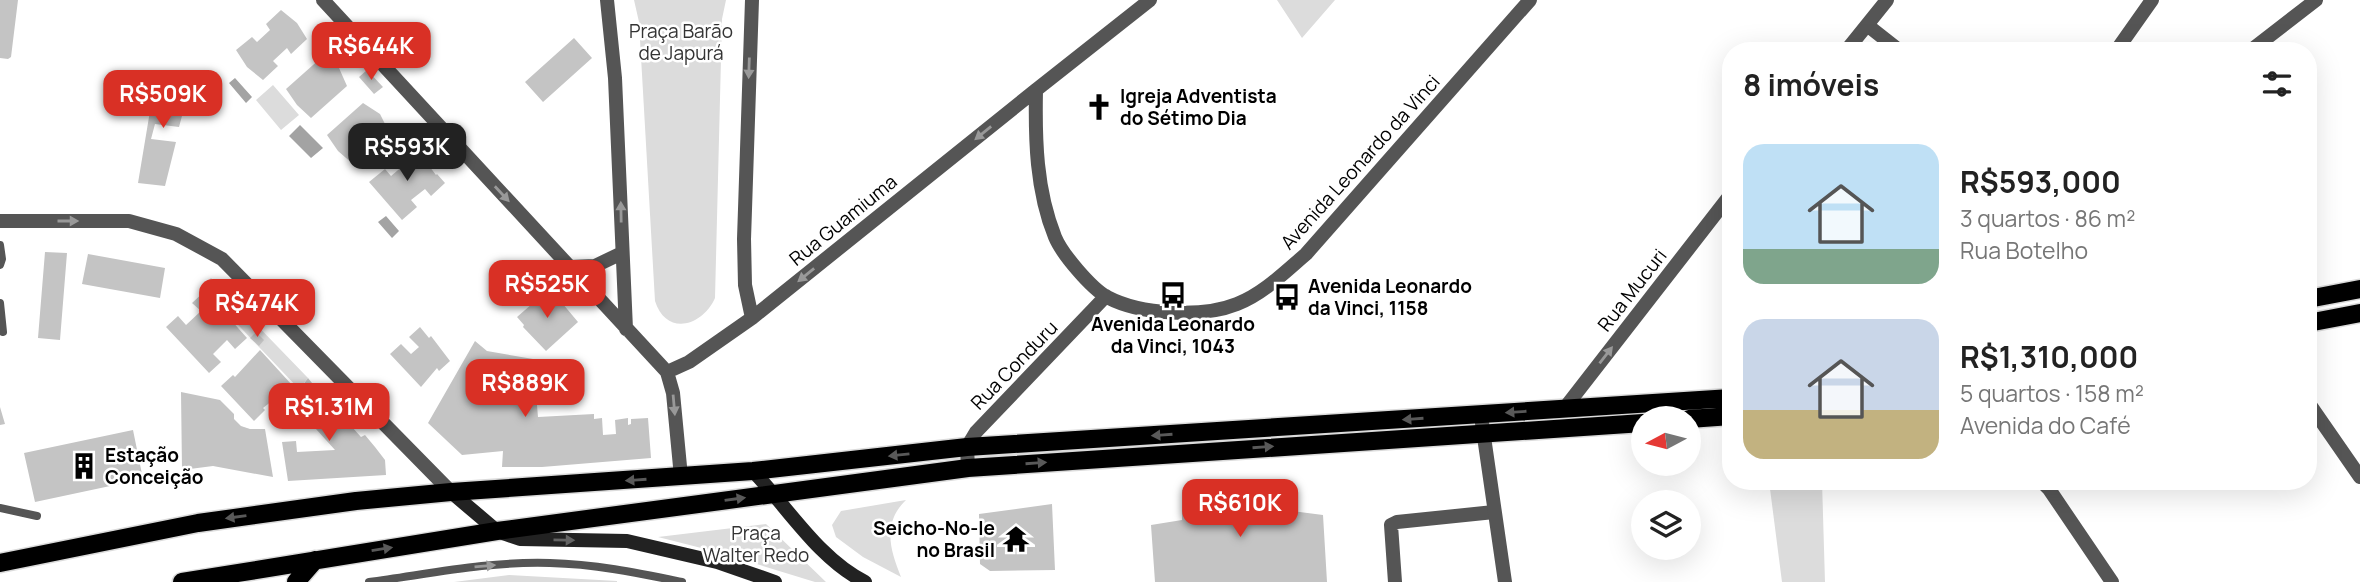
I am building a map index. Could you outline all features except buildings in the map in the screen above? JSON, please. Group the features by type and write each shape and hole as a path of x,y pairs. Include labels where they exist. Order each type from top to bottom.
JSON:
{"main road":[{"path":"2317,297 2360,289"},
{"path":"2317,321 2360,313"},
{"path":"182,582 497,531 968,468 1482,423 1564,409 1722,399"},
{"path":"1701,418 1722,417"},
{"path":"0,563 198,523 343,503 451,492 753,471 967,447 1482,423 1631,423"},
{"path":"753,471 838,564 865,582"},
{"path":"451,492 497,531 520,539 627,541 718,562 775,582"},
{"path":"296,582 314,560"}],"street":[{"path":"323,0 667,372 673,393 681,477"},
{"path":"752,0 744,239 745,285 752,318"},
{"path":"1036,90 1150,0"},
{"name":"Avenida Leonardo da Vinci","path":"1036,90 1035,133 1041,188 1056,239 1077,268 1106,296 1145,310 1190,313 1237,304 1274,282 1306,254 1530,0"},
{"path":"1853,42 1887,0"},
{"path":"2122,42 2152,0"},
{"path":"2262,42 2316,0"},
{"path":"606,1 621,181 626,329"},
{"path":"1867,25 1889,42"},
{"name":"Rua Guamiuma","path":"667,372 689,362 752,318 1036,90"},
{"name":"Rua Mucuri","path":"1564,409 1722,206"},
{"path":"0,221 129,221 176,234 222,259 451,492"},
{"path":"570,267 595,265 622,253"},
{"name":"Rua Conduru","path":"967,447 976,432 1106,296"},
{"path":"2317,415 2360,477"},
{"path":"1482,423 1505,582"},
{"path":"967,447 968,468"},
{"path":"2050,490 2108,581"},
{"path":"1395,582 1391,525 1397,522 1494,512"}],"lane":[{"path":"0,245 0,265"},
{"path":"0,303 3,332"},
{"path":"0,508 37,516"},
{"path":"369,582 472,567 549,563 614,568 682,582"}],"green space":[{"name":"Praça Barão de Japurá","path":"634,0 726,0 722,19 715,298 702,316 684,324 667,319 655,301 639,22"},
{"path":"1277,0 1335,0 1302,38"},
{"path":"273,85 299,115 281,130 256,100"},
{"path":"211,278 308,378 299,389 202,287"},
{"path":"1770,490 1822,490 1825,582 1782,582"},
{"path":"906,500 894,518 890,537 901,577 863,557 836,537 832,525 841,511"},
{"name":"Praça Walter Redo","path":"766,524 826,582 815,582 658,537"},
{"path":"509,575 617,581 617,582 454,582"}],"shaded area":[{"path":"235,78 252,97 246,103 229,83"},
{"path":"300,125 323,148 311,158 289,136"},
{"path":"386,216 399,231 392,238 378,222"}],"place":[{"name":"Igreja Adventista do Sétimo Dia","path":"1099,107"},
{"name":"Avenida Leonardo da Vinci, 1043","path":"1173,295"},
{"name":"Avenida Leonardo da Vinci, 1158","path":"1287,297"},
{"name":"Estação Conceição","path":"84,466"},
{"name":"Seicho-No-Ie no Brasil","path":"1016,539"}]}
